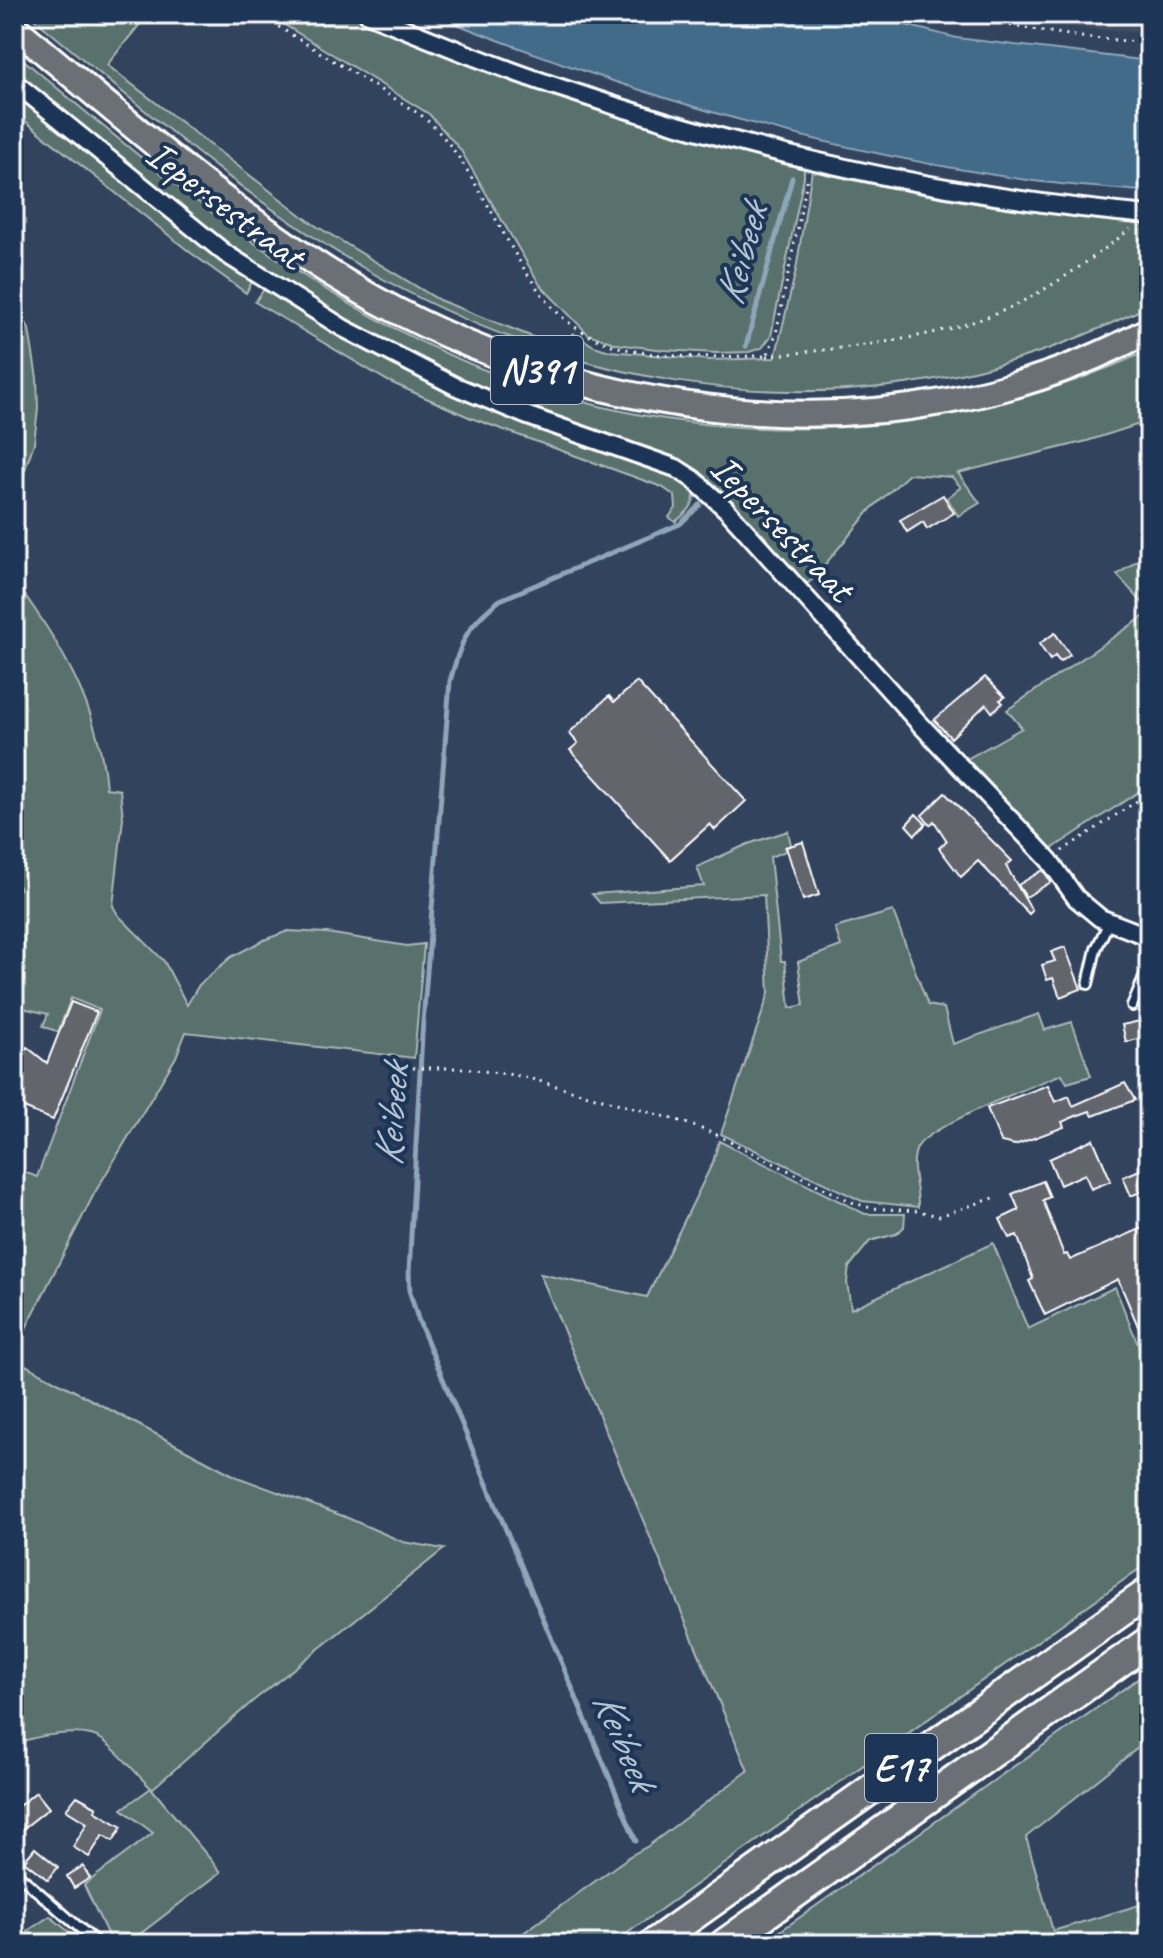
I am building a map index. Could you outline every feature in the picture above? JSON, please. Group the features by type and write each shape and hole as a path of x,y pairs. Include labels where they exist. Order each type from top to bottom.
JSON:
{"highway":[{"name":"E17","path":"653,1944 1149,1592"},
{"name":"E17","path":"724,1944 1149,1641"}],"main road":[{"name":"N391","path":"14,27 210,189 330,273 387,307 483,351 597,388 713,409 813,414 865,411 939,402 1005,387 1093,356 1149,330"}],"street":[{"path":"368,14 566,90 710,134 811,160 965,190 1149,215"},
{"name":"Iepersestraat","path":"14,82 226,254 343,328 411,366 455,386 528,416 653,458 693,479 735,518 919,723 1049,860 1076,898 1109,922 1149,937"}],"lane":[{"path":"1088,984 1096,949 1109,922"},
{"path":"1132,1006 1149,966"},
{"path":"14,1871 98,1944"}],"path":[{"path":"258,14 421,115 443,134 531,278 554,309 574,328 594,340 629,350 682,356 767,356 872,345 991,315 1061,279 1149,215"},
{"path":"939,14 1081,37 1149,43"},
{"path":"767,356 776,334 811,160"},
{"path":"1049,860 1149,793"},
{"path":"413,1068 461,1068 521,1076 680,1121 715,1134 842,1197 871,1208 918,1211 939,1216 994,1198"}],"shaded area":[{"path":"433,14 862,14 957,38 1149,61 1149,192 1048,183 974,172 796,134 621,84"},
{"path":"1004,14 1149,14 1149,33 1086,29"}],"green space":[{"path":"28,14 148,14 107,65 313,224 439,300 561,348 573,333 594,346 610,351 709,360 775,358 796,270 812,170 818,166 1149,218 1149,306 1078,338 1004,363 922,381 840,390 758,390 676,381 596,365 518,340 441,308 367,270 277,213 234,181"},
{"path":"267,14 357,14 452,53 804,164 804,177 771,336 762,348 749,352 716,353 617,344 588,334 540,285 460,149 429,114"},
{"path":"14,52 157,170 277,258 407,335 511,380 590,404 670,420 752,428 833,428 915,420 995,404 1073,381 1149,350 1149,421 1087,441 958,473 980,503 958,516 947,498 961,487 952,477 909,474 871,509 813,579 808,583 801,581 705,476 649,449 511,403 442,375 336,319 211,234 14,76"},
{"path":"14,89 199,244 252,282 246,293 14,112"},
{"path":"265,288 417,376 471,400 642,460 684,481 694,490 692,505 675,522 669,517 676,508 675,496 662,487 471,418 388,381 255,302"},
{"path":"14,297 29,329 37,378 38,408 34,443 14,502"},
{"path":"1149,552 1149,610 1117,575"},
{"path":"14,580 62,652 75,678 96,731 106,788 120,790 123,818 113,906 118,915 164,961 187,1005 199,985 231,957 288,931 327,933 407,946 424,944 414,1058 186,1032 176,1057 94,1194 22,1336 14,1358 14,1168 37,1177 100,1010 71,998 58,1032 43,1026 48,1014 14,1006 14,895 20,888 14,881"},
{"path":"1149,613 1149,785 1047,852 965,760 1022,728 1007,710"},
{"path":"788,831 791,845 785,847 786,851 770,857 781,961 785,961 790,1008 804,1005 798,962 841,946 835,928 893,911 928,1005 944,1008 953,1044 1039,1014 1045,1030 1072,1022 1091,1076 1067,1083 1062,1074 985,1106 927,1137 918,1146 914,1160 918,1207 862,1201 721,1134 769,993 764,895 600,903 592,894 704,886 697,867 748,844"},
{"path":"719,1141 865,1214 905,1214 904,1227 896,1234 870,1241 849,1267 847,1282 851,1309 993,1243 1028,1329 1115,1287 1149,1372 1149,1562 612,1944 508,1944 748,1771 540,1274 647,1297 713,1162"},
{"path":"14,1359 237,1477 403,1542 444,1549 253,1701 152,1789 221,1872 127,1944 112,1944 84,1885 153,1833 122,1809 151,1788 114,1750 93,1735 58,1734 14,1745"},
{"path":"1149,1671 1149,1739 1026,1837 1053,1931 1149,1902 1149,1944 762,1944"},
{"path":"50,1916 83,1944 14,1944 14,1940"}],"building":[{"path":"943,495 954,513 927,529 923,522 907,532 900,520"},
{"path":"1055,633 1070,655 1060,662 1055,656 1050,660 1039,644"},
{"path":"985,677 1005,697 1000,700 1003,703 992,712 986,704 951,738 934,720"},
{"path":"637,682 746,801 715,830 710,824 670,860 570,750 578,743 569,733 609,696 614,702"},
{"path":"945,793 1012,861 1006,866 1032,911 1029,914 978,861 961,877 939,848 947,841 934,821 930,825 922,815"},
{"path":"916,814 926,824 915,835 906,825"},
{"path":"803,842 819,895 803,900 786,847"},
{"path":"1043,870 1051,882 1026,897 1018,885"},
{"path":"1065,947 1081,989 1060,997 1053,978 1047,980 1042,965 1055,961 1051,952"},
{"path":"71,1002 97,1012 53,1120 14,1104 14,1067 27,1047 47,1063"},
{"path":"1149,1019 1149,1036 1126,1042 1122,1025"},
{"path":"1125,1083 1135,1100 1093,1116 1090,1111 1076,1116 1062,1122 1064,1127 1015,1145 1001,1142 987,1108 1048,1085 1055,1102 1069,1096 1073,1106"},
{"path":"1093,1139 1111,1181 1091,1189 1085,1174 1060,1185 1049,1159"},
{"path":"1149,1166 1149,1188 1131,1196 1123,1177"},
{"path":"1043,1181 1050,1197 1043,1200 1064,1255 1067,1254 1070,1260 1149,1225 1149,1352 1118,1279 1045,1315 1029,1281 1033,1279 1017,1235 1009,1238 1000,1219 1019,1210 1012,1194"},
{"path":"36,1792 49,1808 14,1836 14,1810"},
{"path":"77,1796 122,1827 113,1841 103,1835 89,1857 73,1847 87,1823 66,1810"},
{"path":"35,1848 58,1867 48,1880 24,1861"},
{"path":"83,1866 90,1878 74,1888 67,1876"}],"waterway":[{"name":"Keibeek","path":"746,346 792,178"},
{"name":"Keibeek","path":"636,1841 418,1319 410,1293 409,1272 422,1035 450,681 462,644 479,618 500,600 680,524 700,505"}]}
